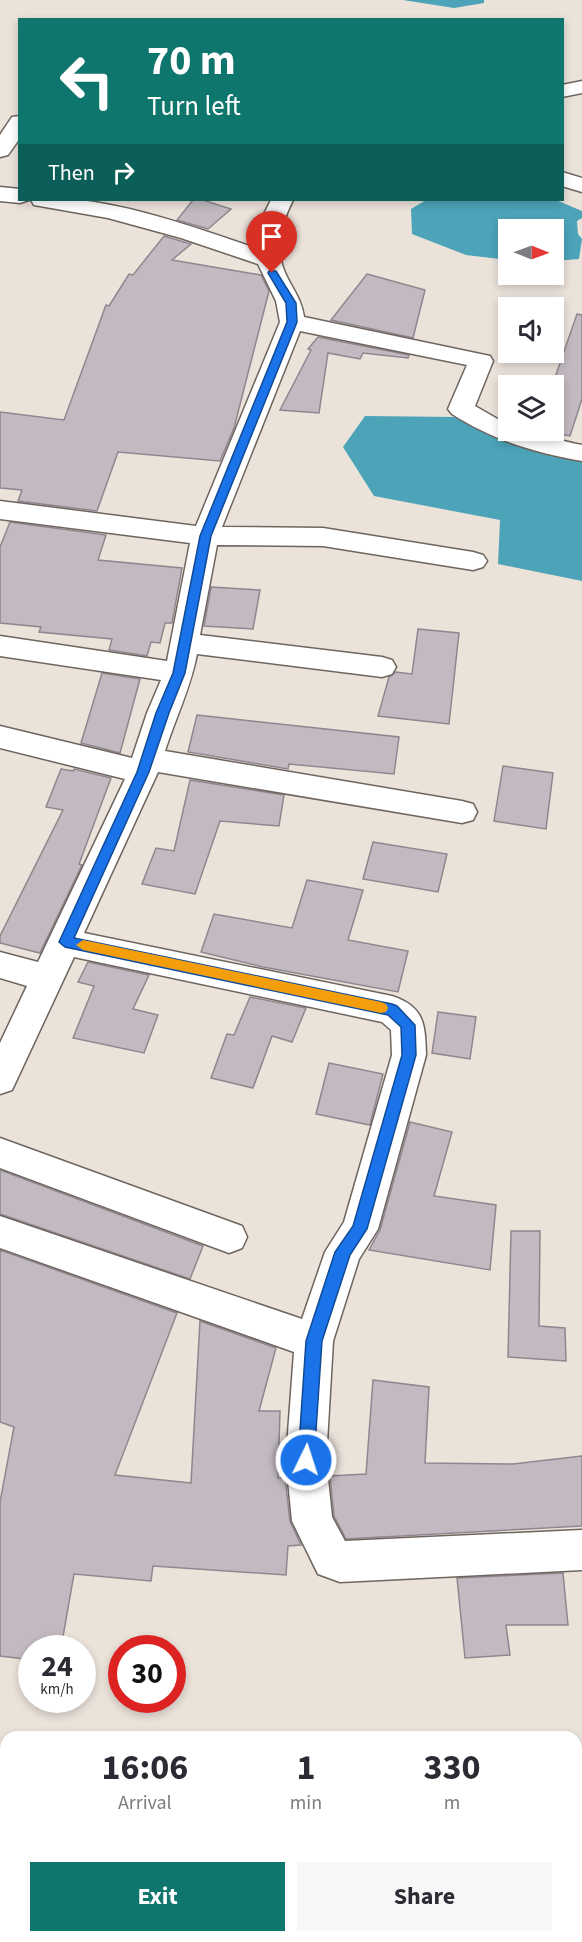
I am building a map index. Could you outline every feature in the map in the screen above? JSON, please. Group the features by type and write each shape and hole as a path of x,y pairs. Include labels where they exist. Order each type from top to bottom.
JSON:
{"street":[{"path":"564,91 582,87"},
{"path":"0,150 18,125"},
{"path":"564,180 582,185"},
{"path":"0,194 18,196"},
{"path":"53,201 110,212 189,233 270,260"},
{"path":"0,1080 145,766 179,673 205,536 292,322 291,303 272,273 267,246 272,212 281,201"},
{"path":"292,322 481,361 461,409 491,429 549,449 582,453"},
{"path":"0,510 205,536 323,537 473,561"},
{"path":"185,643 382,667"},
{"path":"0,646 179,673"},
{"path":"0,737 145,766 462,812"},
{"path":"65,942 392,1010 408,1025 409,1055 360,1229 343,1252 314,1341 306,1460 312,1521 333,1560 340,1562 582,1550"},
{"path":"0,965 48,978"},
{"path":"0,1153 229,1237"},
{"path":"0,1232 314,1341"}],"water":[{"path":"403,0 484,0 484,3 454,8"},
{"path":"424,201 558,201 582,211 582,218 577,221 578,234 582,239 579,259 564,260 564,219 498,219 498,259 466,255 412,234 411,209"},
{"path":"365,416 456,417 498,431 498,441 527,441 563,453 582,454 582,581 498,564 500,520 374,496 343,447"}],"building":[{"path":"192,201 206,201 231,209 208,229 177,220"},
{"path":"164,236 191,244 172,260 261,275 269,291 234,428 220,461 118,452 97,511 18,501 22,490 0,488 0,412 64,420 106,305 109,306 129,274 133,275"},
{"path":"367,274 425,290 413,338 331,320"},
{"path":"577,314 582,315 582,399 570,436 564,435 564,375 556,375 560,363 564,363 564,351"},
{"path":"318,337 409,355 408,358 363,353 360,359 328,353 319,413 280,410 311,350 308,349"},
{"path":"10,522 106,535 98,560 182,568 172,623 165,623 160,643 151,642 147,656 109,650 112,639 39,632 41,627 0,623 0,547"},
{"path":"211,587 260,590 253,629 204,626"},
{"path":"418,629 459,633 449,724 378,716 389,677 396,672 412,674"},
{"path":"102,673 140,679 120,753 81,743"},
{"path":"197,715 399,737 394,774 289,764 288,769 188,752"},
{"path":"503,766 553,773 546,829 494,821"},
{"path":"61,769 73,771 74,769 111,778 79,864 82,865 40,953 0,943 0,936 63,810 46,807"},
{"path":"190,780 284,795 279,826 220,821 195,894 142,884 156,848 174,851"},
{"path":"373,842 447,854 438,892 363,879"},
{"path":"307,880 363,890 348,940 408,951 398,992 263,967 201,952 214,914 292,928"},
{"path":"88,962 149,975 133,1009 158,1015 144,1053 73,1038 94,986 78,982"},
{"path":"250,997 306,1008 292,1042 272,1036 253,1088 211,1078 227,1034 234,1035"},
{"path":"438,1012 476,1017 470,1059 432,1053"},
{"path":"329,1063 383,1074 370,1125 316,1114"},
{"path":"410,1122 452,1132 434,1196 496,1205 490,1270 369,1250 380,1230"},
{"path":"0,1170 203,1246 190,1279 0,1214"},
{"path":"511,1231 540,1231 539,1326 565,1328 566,1361 508,1357"},
{"path":"0,1250 177,1313 115,1475 191,1483 200,1321 276,1348 259,1411 280,1411 278,1478 285,1478 290,1521 301,1545 288,1546 286,1575 153,1566 151,1581 74,1574 63,1635 18,1635 18,1658 0,1656 0,1502 14,1427 0,1422"},
{"path":"373,1380 429,1387 425,1463 513,1464 582,1456 582,1526 346,1539 334,1516 330,1476 366,1474"},
{"path":"563,1573 568,1625 506,1625 510,1655 465,1658 457,1578"}],"slow traffic":[{"path":"83,945 381,1008"}],"route":[{"path":"272,273 291,303 292,322 205,536 179,673 162,713 143,772 106,857 65,942 392,1010 408,1025 409,1055 360,1229 343,1252 314,1341 306,1460"}]}
